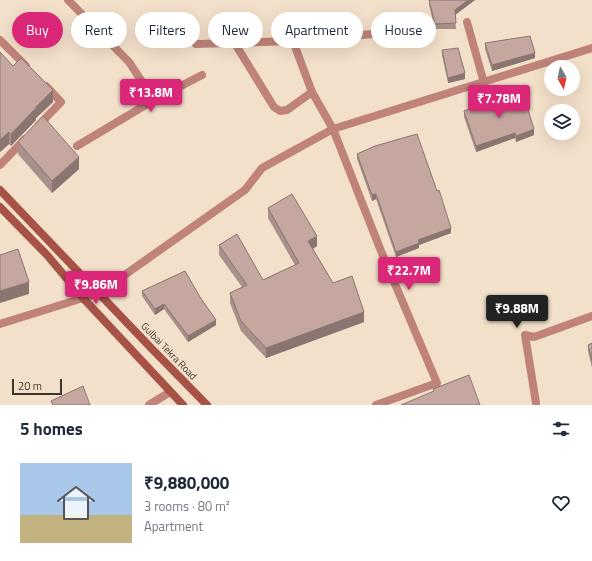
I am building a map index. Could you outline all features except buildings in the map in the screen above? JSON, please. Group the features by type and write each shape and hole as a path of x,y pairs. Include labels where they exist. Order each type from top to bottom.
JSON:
{"main road":[{"name":"Gulbai Tekra Road","path":"0,190 207,405"},
{"path":"0,207 47,255 83,298 183,405"}],"street":[{"path":"68,0 129,62 154,100"},
{"path":"467,22 484,83"},
{"path":"0,40 61,102 0,165"},
{"path":"238,48 274,107 280,111 286,110 312,92"},
{"path":"296,48 312,92 334,129 381,252 437,383 376,405"},
{"path":"0,324 99,293 245,190 262,168 334,129 592,48"},
{"path":"77,146 154,100 202,75"},
{"path":"536,403 525,334 534,337 592,316"},
{"path":"149,405 170,392"}]}
